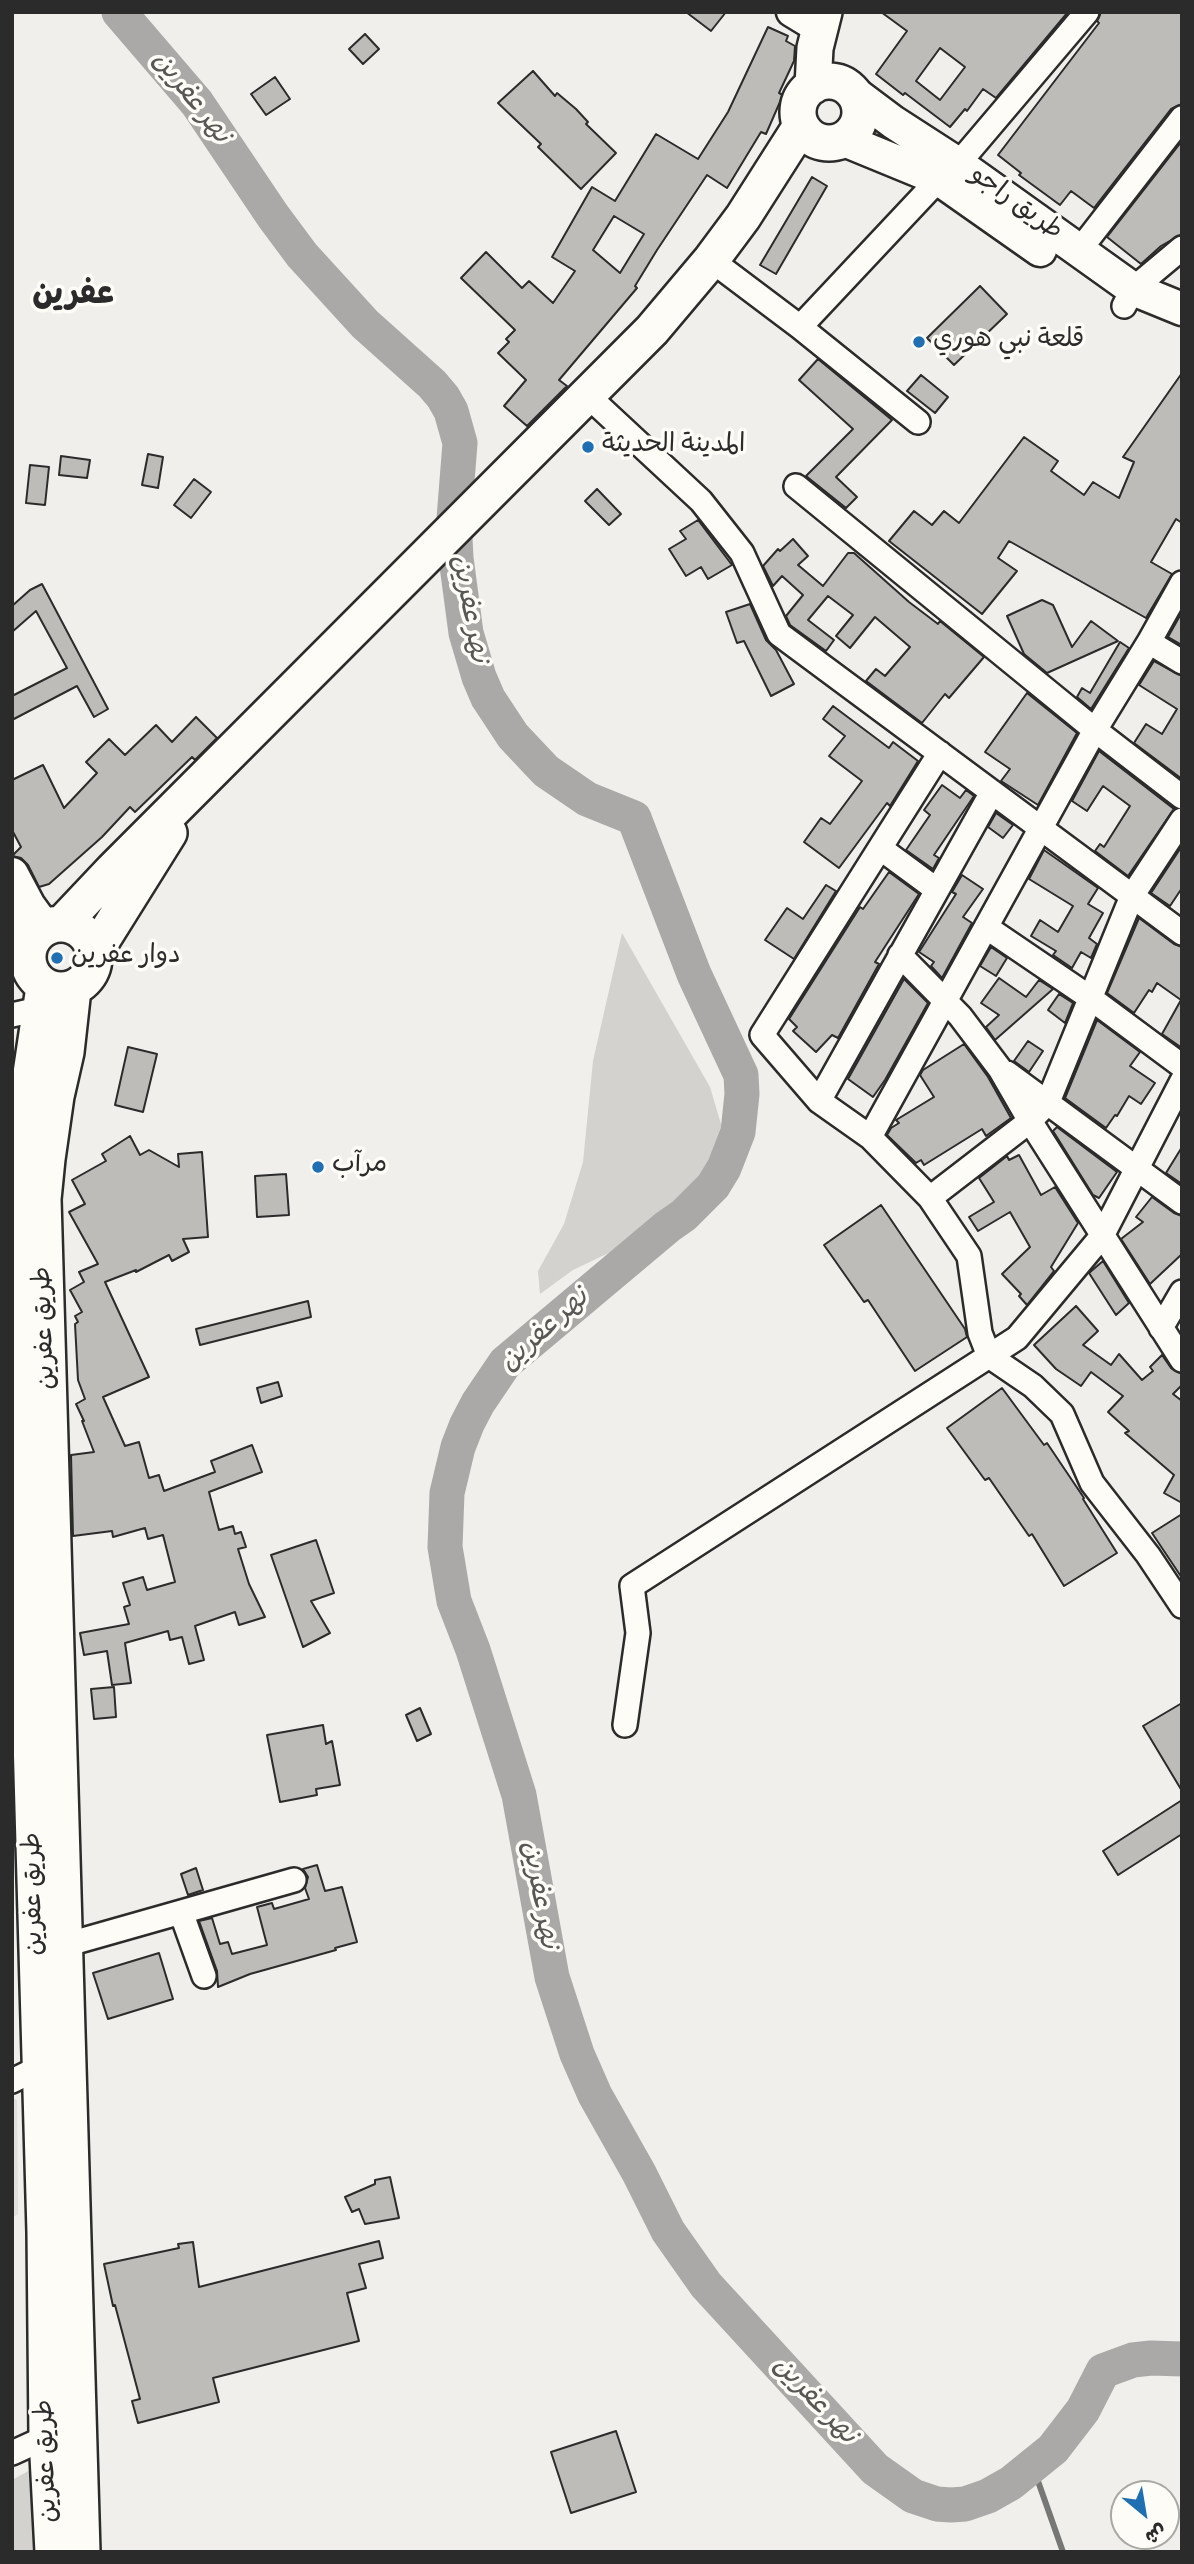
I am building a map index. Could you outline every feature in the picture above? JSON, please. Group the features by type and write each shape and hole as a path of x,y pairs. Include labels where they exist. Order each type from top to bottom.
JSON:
{"main road":[{"path":"811,18 813,86"},
{"path":"820,82 836,82 853,92 858,100 860,118 857,127 844,140 836,143 819,142 806,133 801,126 798,111 807,90 820,82"},
{"name":"طريق راجو","path":"853,92 893,122 1063,266 1128,297 1182,330"},
{"path":"199,786 94,953 90,974 83,983 40,993 29,947 40,926 113,870 652,330 711,260 773,172 801,126"},
{"name":"طريق راجو","path":"844,140 949,171 1078,251 1128,297 1182,309"},
{"path":"12,874 40,926"},
{"path":"40,926 80,930 87,936 94,953"},
{"name":"طريق عفرين","path":"40,993 15,1153 26,2074 45,2232 63,2442 82,2552"},
{"name":"طريق عفرين","path":"40,993 66,1052 50,1134 43,1199 65,1945 63,2442 53,2552"}],"street":[{"path":"800,327 949,171 1087,12"},
{"path":"1078,251 1182,118"},
{"path":"1128,297 1182,248"},
{"path":"711,260 918,422"},
{"path":"588,396 701,502 742,553 779,634 1182,933"},
{"path":"796,486 1095,730 1182,797"},
{"path":"870,1137 1095,730 1182,583"},
{"path":"1149,642 1182,662"},
{"path":"940,753 762,1035 819,1101 870,1137 930,1198 969,1256 980,1333 989,1356 1033,1386 1062,1414 1092,1483 1148,1555 1182,1606"},
{"path":"819,1101 992,792"},
{"path":"930,1198 1030,1121 1048,1102 1132,896 1182,820"},
{"path":"880,848 937,890"},
{"path":"986,927 1089,997 1182,1066"},
{"path":"900,955 960,1016 1000,1069 1030,1121 1182,1360"},
{"path":"1000,1069 1182,1202"},
{"path":"625,1726 638,1633 632,1587 1017,1338 1102,1236 1182,1081"},
{"path":"1161,1328 1182,1292"},
{"path":"65,1945 294,1880"},
{"path":"181,1912 204,1976"},
{"path":"12,2453 63,2442"}],"shaded area":[{"path":"622,933 710,1087 723,1131 709,1181 615,1250 573,1270 540,1294 538,1271 564,1224 583,1162 593,1061"},
{"path":"13,2098 17,2100 18,2214 12,2218"},
{"path":"34,2468 41,2552 12,2552 12,2480"}],"building":[{"path":"686,12 726,12 711,31"},
{"path":"881,12 1068,12 996,98 983,89 967,111 965,109 950,127 876,74 907,31","holes":["940,48 965,67 940,100 916,81"]},
{"path":"1101,12 1182,12 1182,104 1171,109 1094,208 1071,191 1060,205 1019,175 1021,173 998,155 1099,23 1097,21"},
{"path":"768,27 788,36 786,41 795,46 794,61 779,93 783,95 766,134 761,132 727,188 707,175 657,250 635,286 637,288 559,380 567,386 527,426 504,406 526,380 498,353 509,342 506,339 515,330 461,278 486,252 522,288 529,281 553,303 575,271 552,257 592,187 615,201 656,134 698,159 728,112","holes":["614,216 644,234 620,273 593,250"]},
{"path":"365,34 379,49 363,64 349,49"},
{"path":"533,71 555,96 557,93 576,109 588,122 586,124 616,153 581,189 538,147 541,144 498,103"},
{"path":"275,77 290,99 266,115 251,94"},
{"path":"1182,141 1182,234 1161,246 1141,264 1107,237"},
{"path":"812,177 827,186 776,274 760,265"},
{"path":"980,286 1007,314 954,365 927,338"},
{"path":"818,359 892,420 836,477 857,497 846,508 806,476 853,429 799,380"},
{"path":"1182,373 1182,523 1176,519 1151,562 1172,574 1146,618 1009,541 998,558 1017,571 982,614 889,541 914,511 932,525 944,511 959,523 1024,437 1058,461 1051,471 1084,495 1093,482 1119,498 1134,462 1123,457"},
{"path":"921,375 948,397 935,413 907,391"},
{"path":"148,454 163,457 158,488 142,485"},
{"path":"61,456 90,460 87,478 59,475"},
{"path":"30,465 49,467 45,505 26,503"},
{"path":"194,479 211,492 191,518 174,505"},
{"path":"597,489 621,514 609,525 585,501"},
{"path":"698,520 732,565 708,579 701,567 686,576 669,549 686,539 680,531"},
{"path":"793,539 808,556 798,565 823,586 848,553 854,553 909,602 938,624 940,621 984,657 949,698 945,694 922,723 866,681 876,669 885,676 910,647 875,617 850,648 836,636 853,615 828,596 808,620 834,640 826,651 790,625 786,616 803,595 782,576 773,586 763,566 778,549 780,551"},
{"path":"42,584 108,709 94,717 77,686 12,720 12,696 67,668 36,611 12,632 12,606 30,590"},
{"path":"1042,600 1053,605 1072,647 1091,621 1118,641 1047,673 1024,654 1007,616"},
{"path":"750,604 766,640 776,650 794,684 771,696 744,641 737,643 726,612"},
{"path":"1182,612 1182,645 1168,637"},
{"path":"1120,642 1129,648 1091,709 1077,697 1082,688 1090,693"},
{"path":"1154,661 1182,676 1182,779 1134,743 1146,724 1162,734 1177,709 1139,685"},
{"path":"1027,693 1077,733 1038,805 1001,781 1010,769 985,752"},
{"path":"833,706 889,748 893,742 918,761 890,806 887,803 839,868 804,842 821,818 830,824 862,781 829,756 845,736 823,719"},
{"path":"196,717 217,738 195,760 192,757 135,812 130,807 102,837 49,884 39,887 28,865 21,858 12,856 21,847 12,830 12,780 43,765 64,808 97,773 86,762 109,739 125,755 156,725 172,742"},
{"path":"1099,751 1174,809 1128,876 1095,851 1100,844 1104,847 1130,806 1103,786 1087,811 1072,801"},
{"path":"942,785 960,798 966,790 974,796 934,855 939,858 933,869 906,850 930,815 924,810"},
{"path":"996,813 1013,825 1003,838 988,827"},
{"path":"1182,846 1182,888 1170,906 1151,893"},
{"path":"1044,850 1098,888 1088,904 1103,913 1089,938 1097,944 1091,958 1081,952 1072,968 1053,955 1056,951 1031,936 1040,920 1058,932 1073,906 1029,879"},
{"path":"889,872 919,894 875,962 879,964 838,1038 832,1035 816,1052 793,1031 797,1027 789,1019 860,907 863,909"},
{"path":"962,875 983,889 963,917 972,923 942,978 931,966 934,962 919,952 956,894 952,892"},
{"path":"826,885 836,891 794,959 765,940 787,908 803,919"},
{"path":"1139,918 1182,947 1182,1048 1162,1034 1181,1000 1157,983 1134,1013 1107,993"},
{"path":"991,947 1007,958 996,976 980,966"},
{"path":"999,978 1026,997 1039,980 1053,989 995,1040 986,1027 999,1015 981,1003"},
{"path":"904,979 928,1003 873,1097 848,1079"},
{"path":"1059,994 1073,1003 1065,1023 1048,1010"},
{"path":"1097,1020 1140,1052 1130,1066 1155,1083 1141,1104 1129,1096 1106,1128 1065,1098"},
{"path":"1028,1041 1043,1051 1029,1072 1014,1061"},
{"path":"964,1044 988,1077 1011,1118 986,1136 982,1129 924,1165 921,1160 916,1163 887,1135 891,1128 899,1123 896,1120 934,1097 920,1075 923,1070"},
{"path":"128,1047 157,1054 143,1112 115,1105"},
{"path":"1057,1127 1117,1172 1099,1198 1093,1195 1053,1131"},
{"path":"130,1136 140,1155 149,1150 179,1167 178,1154 202,1152 208,1237 183,1239 189,1252 172,1261 169,1255 136,1272 105,1282 149,1377 103,1397 125,1446 139,1442 149,1478 159,1475 164,1491 215,1472 211,1461 252,1445 262,1472 209,1492 219,1530 233,1526 235,1534 241,1532 246,1547 238,1549 249,1584 265,1617 239,1625 235,1612 195,1626 204,1660 189,1664 182,1637 170,1640 168,1631 125,1643 131,1683 112,1685 107,1651 84,1655 80,1633 129,1624 124,1607 130,1605 123,1583 143,1577 147,1590 175,1582 163,1535 148,1539 145,1528 113,1537 112,1531 73,1536 71,1455 94,1452 76,1404 85,1399 78,1380 75,1324 78,1322 75,1316 82,1312 70,1290 84,1282 79,1272 98,1264 69,1212 85,1204 72,1180 106,1161 102,1154"},
{"path":"1182,1147 1182,1184 1166,1173"},
{"path":"1019,1155 1041,1195 1055,1187 1078,1223 1051,1267 1054,1271 1027,1305 1019,1296 1021,1294 1002,1274 1030,1247 1010,1212 978,1231 969,1217 994,1202 979,1178 1007,1156 1009,1160"},
{"path":"286,1174 289,1215 257,1217 255,1176"},
{"path":"1152,1197 1182,1216 1182,1254 1150,1284 1121,1239 1143,1222 1136,1217"},
{"path":"881,1205 965,1329 967,1337 915,1371 868,1300 864,1302 824,1245"},
{"path":"1103,1261 1129,1303 1116,1315 1089,1273"},
{"path":"308,1301 311,1317 200,1345 196,1329"},
{"path":"1076,1306 1098,1331 1083,1345 1111,1365 1119,1354 1142,1380 1153,1371 1150,1367 1162,1355 1171,1368 1182,1374 1182,1385 1173,1394 1182,1401 1182,1503 1164,1493 1174,1475 1125,1433 1129,1431 1108,1412 1123,1396 1091,1372 1081,1386 1056,1369 1034,1345"},
{"path":"278,1382 282,1396 261,1403 257,1388"},
{"path":"1002,1388 1044,1445 1047,1443 1117,1553 1064,1586 1032,1534 1029,1536 989,1478 985,1480 947,1428"},
{"path":"1182,1514 1182,1578 1152,1533"},
{"path":"316,1540 334,1593 311,1601 330,1633 303,1647 271,1555"},
{"path":"114,1687 116,1717 94,1719 91,1689"},
{"path":"1182,1703 1182,1791 1143,1726"},
{"path":"420,1708 431,1734 417,1741 406,1715"},
{"path":"323,1725 326,1744 332,1741 340,1785 316,1789 317,1795 280,1802 267,1735"},
{"path":"1182,1800 1182,1834 1118,1875 1103,1851"},
{"path":"317,1865 325,1891 342,1887 357,1942 250,1974 218,1987 217,1971 199,1921 212,1918 220,1944 228,1942 232,1954 267,1945 257,1907 272,1903 274,1909 309,1899 305,1888 308,1877 303,1869"},
{"path":"196,1868 203,1890 188,1895 181,1874"},
{"path":"159,1953 173,1999 108,2019 93,1973"},
{"path":"390,2177 399,2218 365,2224 359,2209 352,2212 345,2197 375,2184 375,2180"},
{"path":"379,2241 383,2258 359,2264 366,2288 347,2293 359,2341 213,2378 219,2402 138,2423 132,2401 140,2399 115,2305 113,2306 104,2264 179,2248 178,2244 193,2242 199,2287"},
{"path":"616,2431 636,2492 571,2513 551,2452"}],"waterway":[{"name":"نهر عفرين","path":"119,12 197,103 302,255 365,324 443,397 451,411 460,443 454,519 466,633 488,698 513,736 546,771 587,799 634,818 694,974 741,1075 738,1132 724,1168 713,1186 684,1215 505,1363 467,1424 458,1447 447,1493 445,1547 454,1601 473,1650 519,1795 552,1977 577,2054 595,2095 668,2231 706,2285 875,2469 913,2496 937,2504 951,2505 965,2504 988,2496 1011,2483 1053,2449 1083,2410 1103,2371 1133,2360 1182,2359"},
{"path":"1033,2467 1063,2552"}],"place":[{"name":"قلعة نبي هوري","path":"919,342"},
{"name":"المدينة الحديثة","path":"588,447"},
{"name":"دوار عفرين","path":"57,958"},
{"name":"مرآب","path":"318,1167"}],"district":[{"name":"عفرين","path":"73,298"}]}
